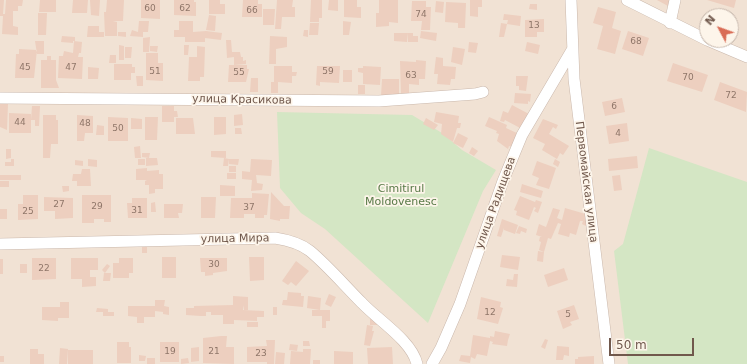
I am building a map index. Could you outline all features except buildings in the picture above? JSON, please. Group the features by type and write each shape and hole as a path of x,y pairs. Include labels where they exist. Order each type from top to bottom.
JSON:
{"street":[{"name":"Первомайская улица","path":"571,0 574,79 609,364"},
{"path":"627,0 699,36"},
{"path":"670,23 675,0"},
{"path":"726,48 747,57"},
{"name":"улица Радищева","path":"432,364 441,348 460,304 503,181 522,135 573,49"},
{"name":"улица Красикова","path":"0,98 379,101 475,94 483,92"},
{"name":"улица Мира","path":"0,244 268,238 288,240 309,250 366,307 397,335 415,356 416,364"}],"shaded area":[{"path":"0,0 747,0 747,364 0,364"}],"green space":[{"name":"Cimitirul Moldovenesc","path":"277,112 412,115 442,133 462,150 496,170 483,191 428,323 325,229 301,213 280,188"},
{"path":"649,148 747,182 747,364 628,364 614,251 623,244"}]}
